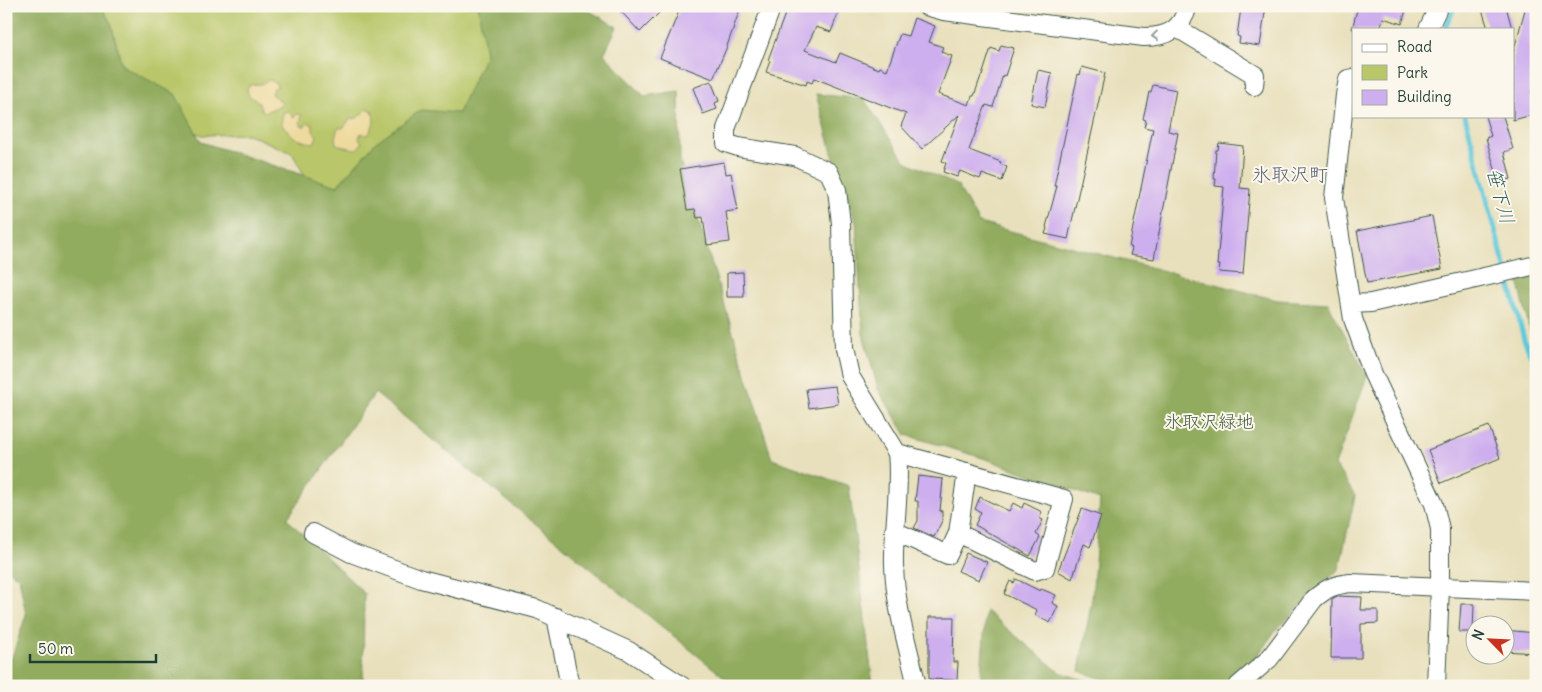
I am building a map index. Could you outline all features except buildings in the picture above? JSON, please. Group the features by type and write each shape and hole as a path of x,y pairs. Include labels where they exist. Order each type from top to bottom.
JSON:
{"street":[{"path":"772,6 726,129 726,143 738,147 794,156 829,172 837,190 841,223 844,349 850,376 897,453 899,466 894,531 896,597 917,686"},
{"path":"926,6 944,11 1144,37 1159,37 1177,28 1182,22 1188,6"},
{"path":"1428,28 1438,6"},
{"path":"1177,28 1255,75 1254,86"},
{"path":"1352,78 1348,79 1345,95 1334,198 1353,319 1373,374 1434,504 1440,530 1436,686"},
{"path":"1351,304 1371,302 1536,265"},
{"path":"897,453 1064,499 1045,568 1035,571 958,533"},
{"path":"894,531 948,555 958,533 967,472"},
{"path":"313,533 351,553 421,579 537,608 629,651 682,686"},
{"path":"1238,686 1269,659 1314,598 1333,585 1440,586 1536,591"},
{"path":"556,617 570,686"}],"green space":[{"path":"6,6 101,6 111,23 122,66 175,94 201,142 337,186 376,142 421,110 458,113 486,54 478,6 581,6 617,27 604,54 644,96 679,91 680,161 772,459 849,486 873,686 735,686 375,393 287,519 364,593 363,686 6,686 6,675 26,615 19,577 6,569"},
{"path":"74,6 484,6 505,87 341,197 309,183 292,153 248,134 202,135 159,119 141,86"},
{"name":"氷取沢緑地","path":"816,94 864,99 905,161 958,186 979,223 1277,300 1328,303 1367,376 1335,465 1355,496 1339,569 1275,631 1236,686 1124,686 1079,671 1092,599 1100,500 983,458 906,435 878,389 863,334 856,222 835,162"},
{"path":"1536,274 1536,346 1531,335 1517,276"},
{"path":"986,611 1059,672 1103,686 980,686"}],"sand":[{"path":"269,80 276,83 277,87 273,89 271,94 282,102 279,106 265,112 261,109 258,101 249,96 247,90 250,85 261,84"},
{"path":"367,109 372,110 373,125 369,134 361,133 359,138 362,143 357,149 336,144 335,137 338,128 343,128 350,119 357,118"},
{"path":"289,111 294,117 297,114 302,115 300,123 302,126 305,126 307,122 313,125 313,131 317,136 314,143 296,138 282,125 284,112"}],"waterway":[{"name":"笹下川","path":"1446,28 1455,6"},
{"name":"笹下川","path":"1466,118 1524,339 1536,369"}],"district":[{"name":"氷取沢町","path":"1290,174"}]}
